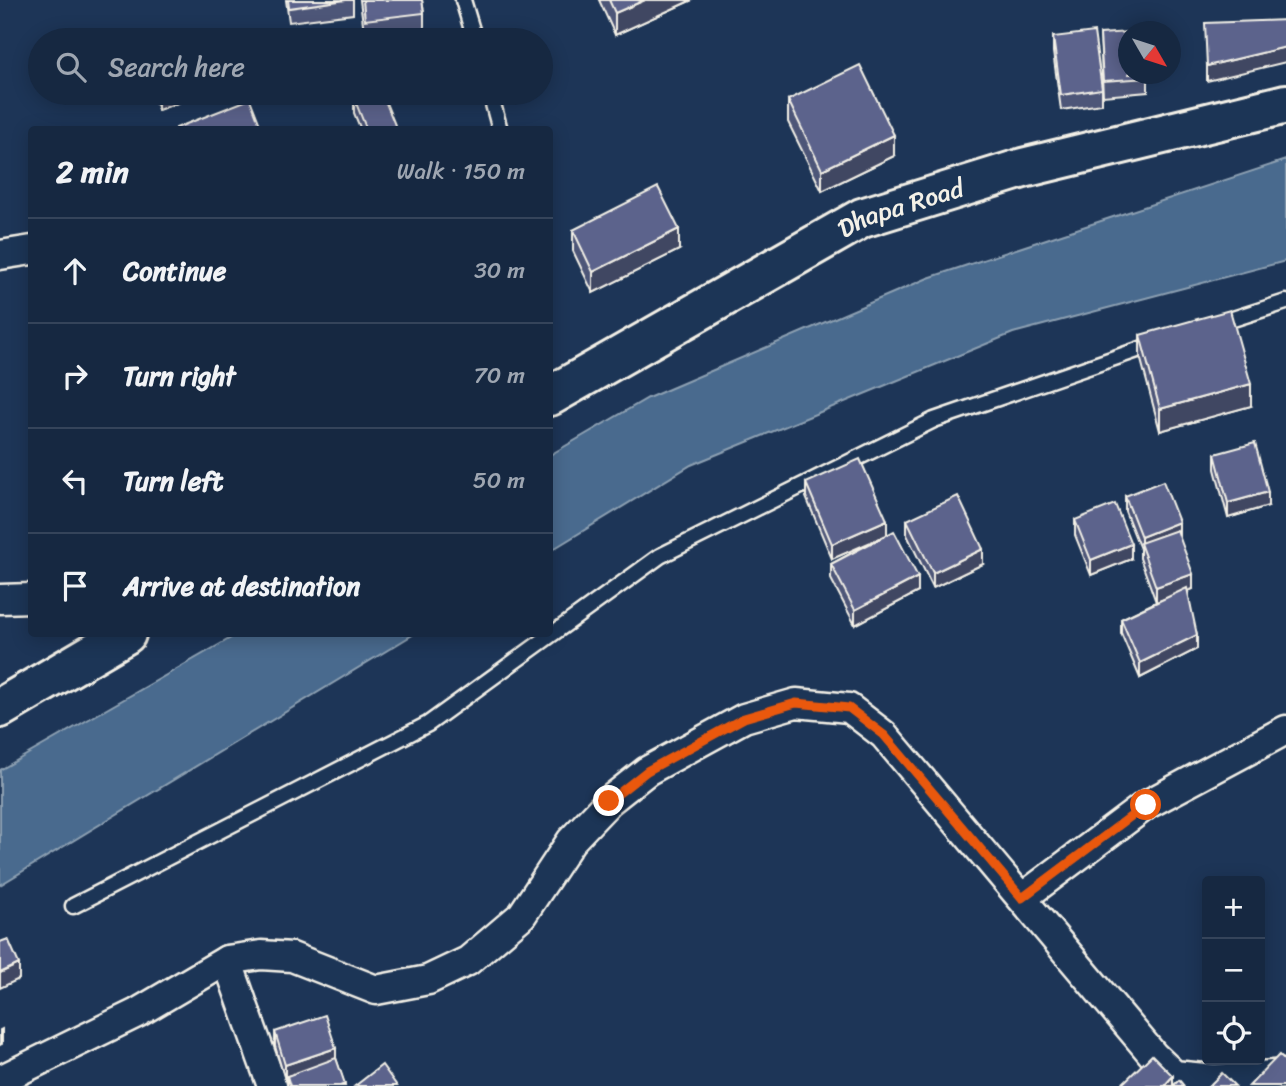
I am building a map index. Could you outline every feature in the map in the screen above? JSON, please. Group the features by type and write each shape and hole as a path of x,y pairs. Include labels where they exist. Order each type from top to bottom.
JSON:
{"street":[{"name":"Dhapa Road","path":"553,394 862,218 1023,168 1286,104"},
{"path":"0,255 28,251"},
{"path":"0,599 28,597"},
{"path":"0,708 121,637"},
{"path":"0,1080 137,1013 227,960 261,955 292,957 376,990 428,980 468,961 522,915 571,841 609,801 647,771 744,718 796,703 849,708 884,735 1154,1056 1174,1075 1214,1079 1286,1074"},
{"path":"1022,898 1146,805 1286,730"},
{"path":"227,960 272,1086"}],"lane":[{"path":"463,0 471,28"},
{"path":"493,105 499,126"},
{"path":"1198,330 1286,302"},
{"path":"553,633 660,556 934,420 1173,338"},
{"path":"73,906 428,724 548,637"}],"water":[{"path":"1286,160 1286,261 1013,333 691,465 553,549 553,453 648,398 928,278"},
{"path":"233,637 409,637 0,885 0,770"}],"building":[{"path":"288,0 346,0 289,8"},
{"path":"363,0 422,0 424,13 365,20"},
{"path":"609,0 645,0 615,13"},
{"path":"1286,20 1286,47 1207,66 1205,23"},
{"path":"1094,32 1102,89 1061,95 1053,37"},
{"path":"1118,33 1118,80 1103,81 1100,34"},
{"path":"860,65 894,135 822,170 788,100"},
{"path":"235,105 252,105 260,126 181,126"},
{"path":"357,105 387,105 395,126 365,126"},
{"path":"658,187 679,229 593,272 573,230"},
{"path":"1230,310 1251,384 1160,409 1140,335"},
{"path":"1255,443 1268,492 1228,503 1215,454"},
{"path":"860,459 887,520 832,544 806,483"},
{"path":"1163,481 1179,522 1141,537 1125,496"},
{"path":"958,496 983,549 933,573 907,520"},
{"path":"1115,504 1131,544 1091,560 1075,520"},
{"path":"1177,530 1193,574 1156,587 1140,543"},
{"path":"894,531 918,577 855,610 831,564"},
{"path":"1187,588 1197,635 1140,663 1121,619"},
{"path":"8,939 19,964 0,973 0,942"},
{"path":"325,1015 336,1048 285,1065 275,1032"},
{"path":"1152,1055 1173,1076 1164,1086 1120,1086"},
{"path":"1279,1055 1286,1062 1286,1086 1249,1086"},
{"path":"336,1058 345,1084 290,1086 287,1076"},
{"path":"382,1065 397,1086 355,1086"},
{"path":"1222,1073 1235,1086 1209,1086"},
{"path":"1179,1080 1184,1086 1173,1086"}],"route":[{"path":"609,801 647,771 744,718 796,703 849,708 884,735 1022,898 1146,805"}]}
